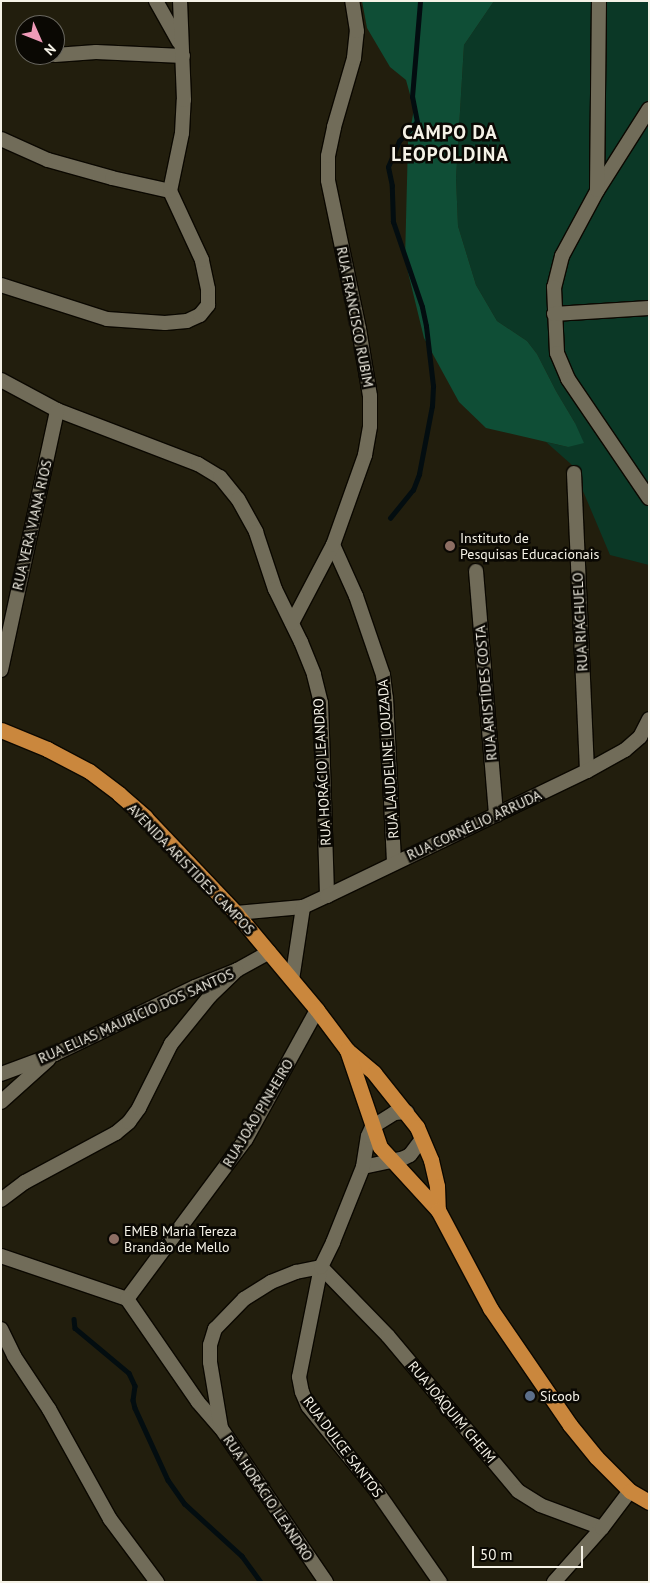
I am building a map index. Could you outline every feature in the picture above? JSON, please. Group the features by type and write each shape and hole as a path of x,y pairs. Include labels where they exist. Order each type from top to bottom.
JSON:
{"highway":[{"name":"AVENIDA ARISTIDES CAMPOS","path":"1,730 47,749 89,771 119,794 145,817 236,913 317,1010 347,1050 374,1073 406,1112 422,1139 431,1160 437,1186 438,1210"},
{"name":"AVENIDA ARISTIDES CAMPOS","path":"347,1050 380,1146 393,1163 438,1210 490,1308 523,1359 596,1457 630,1491 649,1502"}],"street":[{"path":"156,1 181,49"},
{"path":"1,285 107,319 166,323 187,321 200,316 208,305 208,289 202,260 170,191 182,133 185,80 181,49 180,1"},
{"name":"RUA FRANCISCO RUBIM","path":"292,623 333,545 365,455 370,426 370,396 360,329 328,180 328,156 334,127 354,58 357,30 352,1"},
{"path":"598,191 599,1"},
{"path":"65,54 181,49"},
{"path":"649,109 598,191 562,256 554,287 556,353 568,379 649,498"},
{"path":"1,140 48,160 112,178 170,191"},
{"path":"554,314 649,308"},
{"name":"RUA HORÁCIO LEANDRO","path":"1,380 57,410 198,464 220,478 238,499 256,532 275,589 314,675 320,703 328,896"},
{"name":"RUA VERA VIANA RIOS","path":"1,670 57,410"},
{"name":"RUA RIACHUELO","path":"574,473 587,771"},
{"name":"RUA LAUDELINE LOUZADA","path":"333,545 356,596 383,675 386,698 394,863"},
{"name":"RUA ARISTÍDES COSTA","path":"476,571 496,815"},
{"name":"RUA CORNÉLIO ARRUDA","path":"236,913 303,907 328,896 587,771 624,750 640,737 649,720"},
{"path":"292,980 303,907"},
{"name":"RUA ELIAS MAURÍCIO DOS SANTOS","path":"1,1074 55,1054 195,987 238,970 269,952"},
{"path":"1,1200 25,1182 116,1133 129,1122 139,1108 177,1036 210,996 238,970"},
{"name":"RUA JOÃO PINHEIRO","path":"126,1299 246,1139 317,1010"},
{"path":"1,1102 55,1054"},
{"path":"321,1267 364,1167 368,1136 372,1127 394,1113 406,1112"},
{"path":"364,1167 393,1163 410,1155 422,1139"},
{"path":"1,1256 126,1299 198,1402 221,1428"},
{"name":"RUA HORÁCIO LEANDRO","path":"321,1267 296,1272 271,1282 244,1299 215,1328 210,1344 210,1362 221,1428 326,1582"},
{"name":"RUA JOAQUIM CHEIM","path":"321,1267 388,1336 518,1491 540,1505 602,1528"},
{"name":"RUA DULCE SANTOS","path":"321,1267 300,1377 302,1392 308,1406 376,1490 440,1582"},
{"path":"1,1329 14,1356 49,1410 110,1519 157,1582"},
{"path":"554,1582 602,1528 630,1491"}],"green space":[{"path":"362,1 494,1 464,45 456,178 458,226 476,285 497,321 527,341 537,354 584,443 568,447 486,428 459,402 424,338 405,260 408,142 414,109 406,80 390,67 367,28"},
{"path":"494,1 649,1 649,565 610,555 572,465 546,442 568,447 575,423 537,354 527,341 497,321 476,285 458,226 456,178 464,45"}],"waterway":[{"path":"390,518 413,490 419,474 432,406 433,386 426,326 422,307 393,222 392,186 388,167 399,141 417,122 412,97 420,1"},
{"path":"74,1319 75,1328 129,1373 135,1386 133,1400 135,1408 168,1480 185,1504 242,1556 261,1582"}],"place":[{"name":"Instituto de Pesquisas Educacionais","path":"450,546"},
{"name":"EMEB Maria Tereza Brandão de Mello","path":"114,1239"},
{"name":"Sicoob","path":"530,1396"}],"district":[{"name":"CAMPO DA LEOPOLDINA","path":"450,144"}]}
